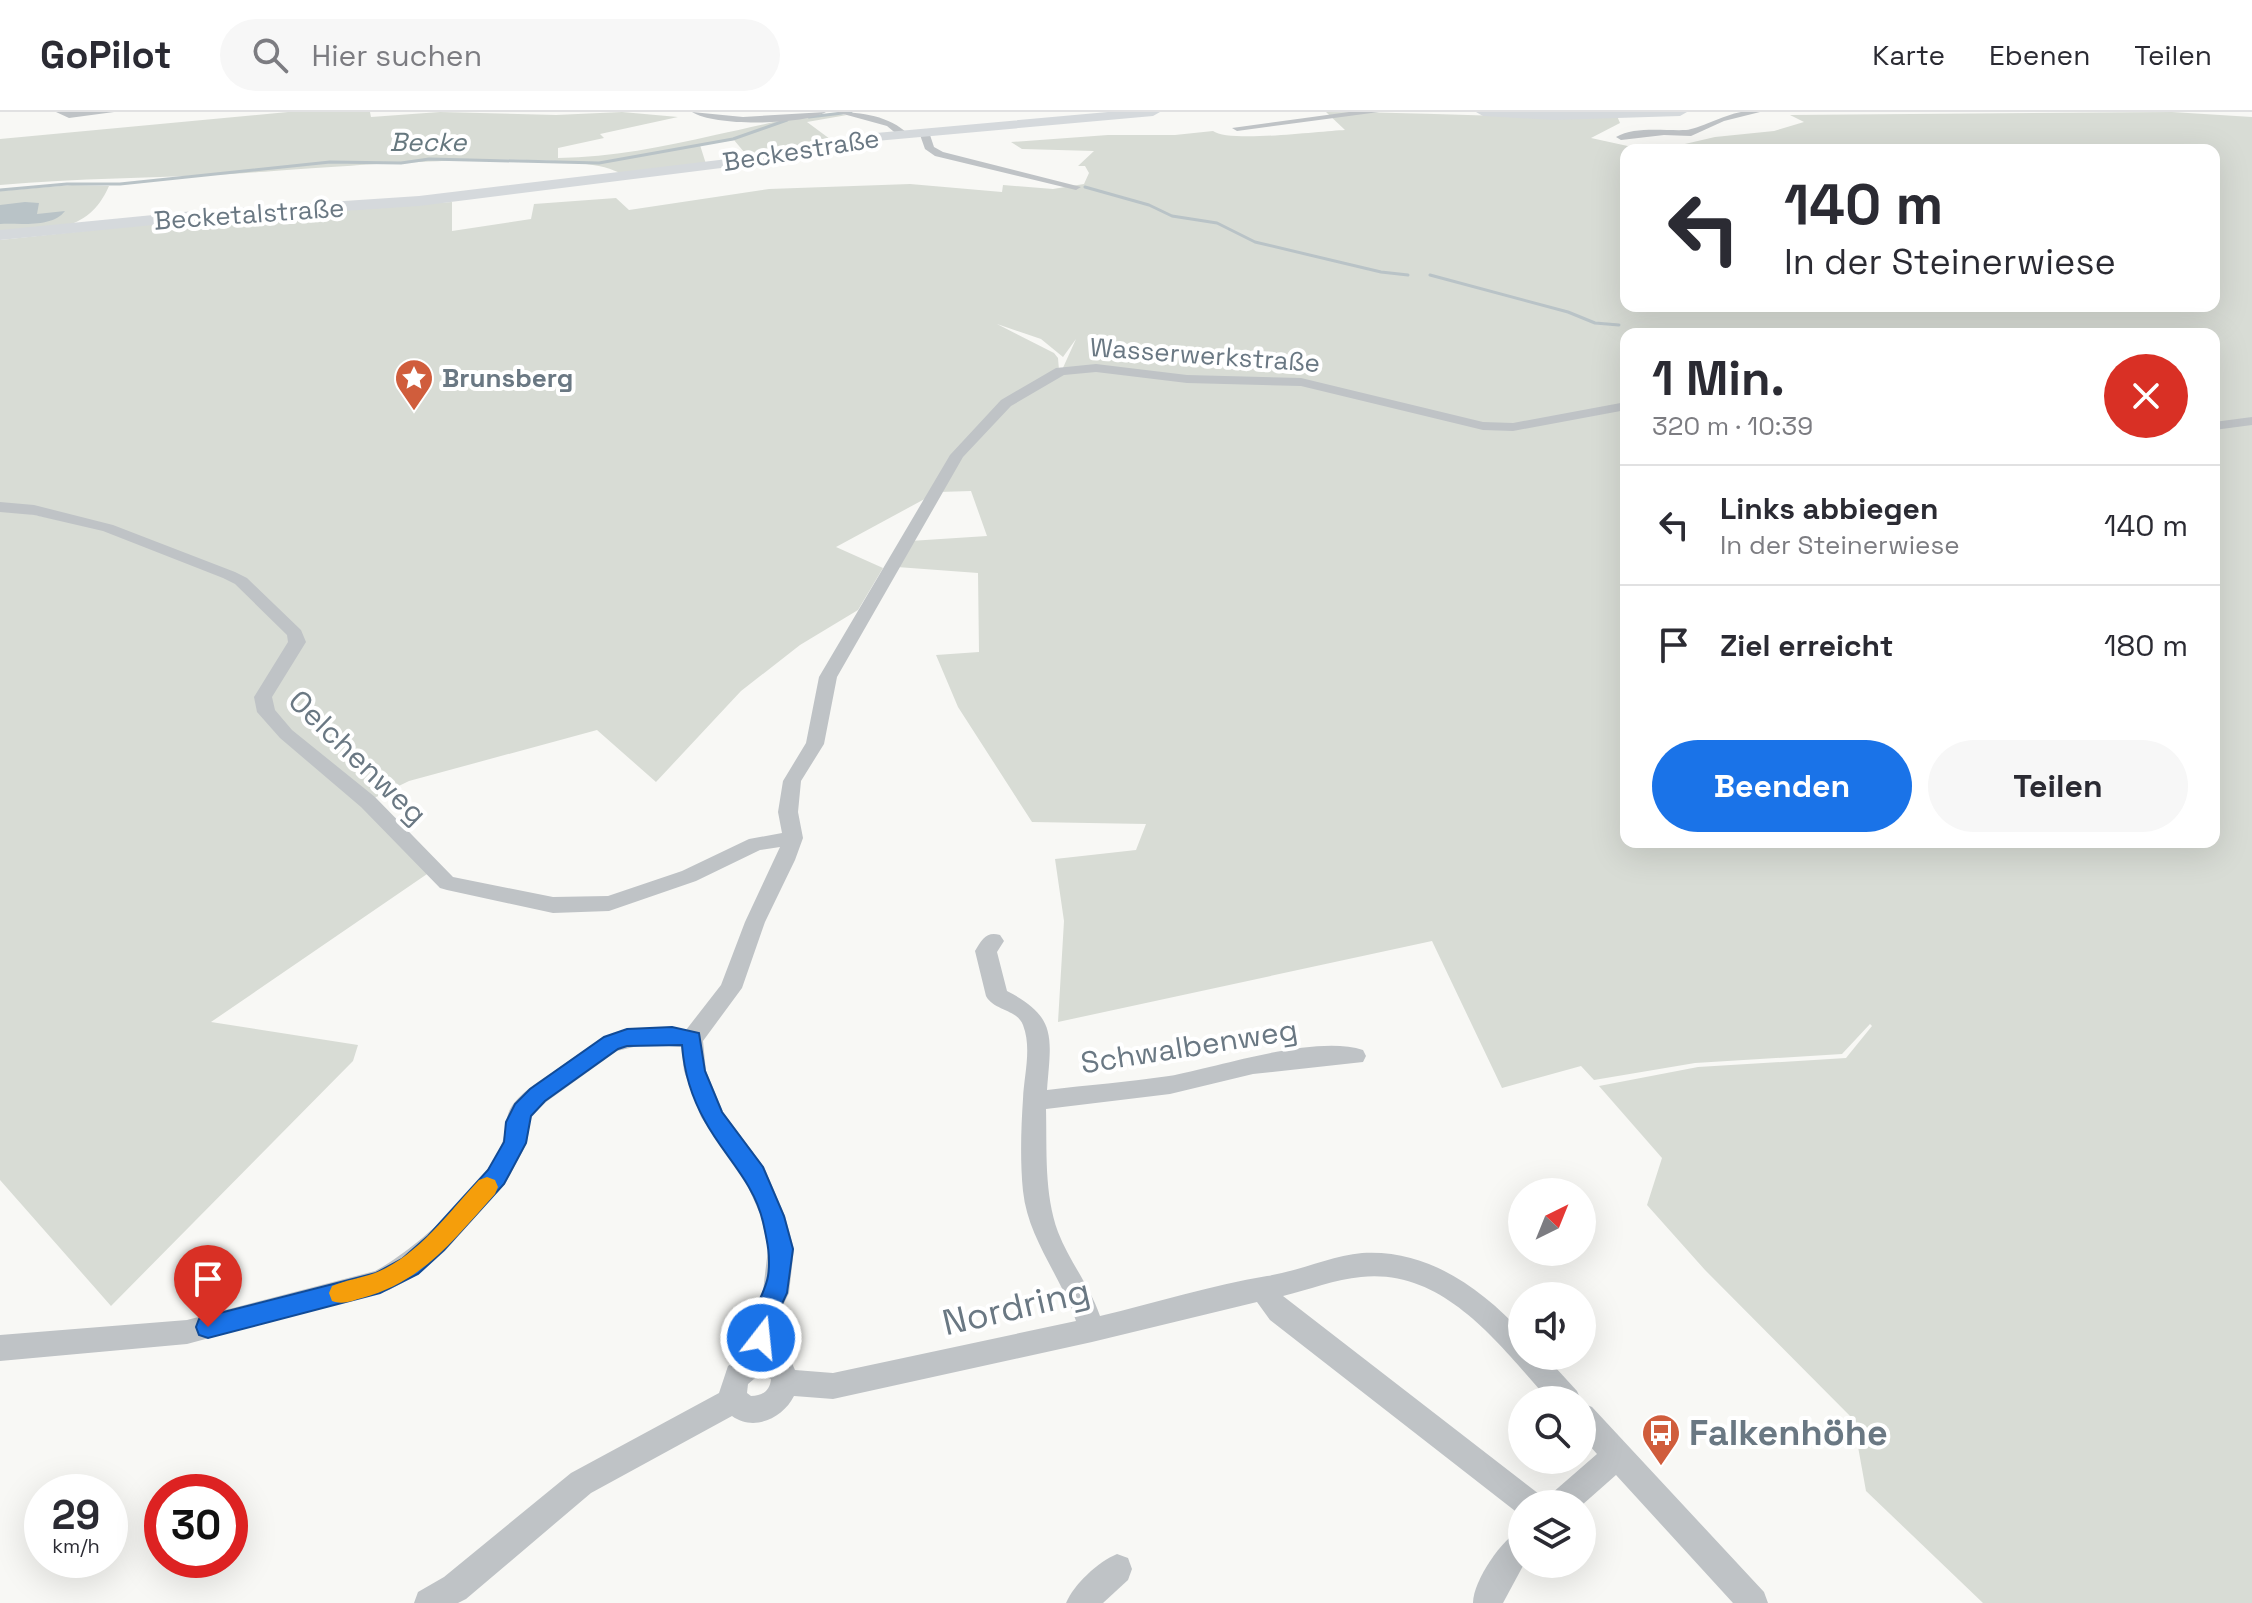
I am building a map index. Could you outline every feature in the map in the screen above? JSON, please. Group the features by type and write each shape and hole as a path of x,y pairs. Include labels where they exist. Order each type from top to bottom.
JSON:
{"main road":[{"name":"Beckestraße","path":"497,192 761,159 903,134 1153,112"},
{"path":"1483,112 1554,116 1680,112"},
{"name":"Becketalstraße","path":"0,235 497,192"}],"street":[{"path":"61,112 69,115 109,112"},
{"path":"698,113 723,119 751,120 821,112"},
{"path":"1237,128 1374,112"},
{"path":"1621,137 1664,132 1691,133 1721,119 1755,112"},
{"path":"845,113 890,124 903,134"},
{"path":"924,132 930,149 939,154 1076,187"},
{"name":"Wasserwerkstraße","path":"793,838 788,812 792,781 804,757 815,744 828,677 957,455 1006,403 1061,371 1096,368 1187,379 1301,382 1483,426 1513,427 1620,407"},
{"path":"2220,425 2252,421"},
{"name":"Oelchenweg","path":"0,507 34,510 108,528 241,581 295,634 297,642 263,697 266,712 286,734 368,802 447,883 553,905 609,903 689,876 756,844 793,838"},
{"path":"759,1361 763,1318 776,1293 781,1249 773,1216 755,1174 713,1117 695,1071 692,1039 731,988 755,922 793,838"},
{"path":"993,941 986,951 997,996 1026,1011 1034,1023 1039,1048 1034,1101 1035,1192 1047,1237 1081,1298 1092,1330"},
{"path":"0,1348 187,1332 380,1282 410,1266 436,1243 496,1177 515,1143 517,1122 522,1110 538,1095 611,1043 646,1035 692,1039"},
{"name":"Schwalbenweg","path":"1034,1101 1170,1085 1253,1065 1312,1057 1355,1056"},
{"name":"Nordring","path":"785,1382 833,1386 1092,1330 1362,1265 1402,1266 1440,1278 1478,1303 1508,1336"},
{"path":"1262,1288 1279,1311 1511,1490"},
{"path":"759,1361 777,1365 785,1382 779,1398 764,1409 746,1410 734,1400 731,1388 736,1375 746,1365 759,1361"},
{"path":"1540,1370 1554,1386"},
{"path":"429,1603 455,1588 581,1483 734,1400"},
{"path":"1596,1432 1753,1603"},
{"path":"1577,1490 1617,1455"},
{"path":"1488,1603 1488,1596 1508,1561"},
{"path":"1081,1603 1117,1569"}],"shaded area":[{"path":"288,112 370,112 371,117 440,112 556,115 622,112 678,117 600,134 604,138 558,148 558,158 637,151 798,118 847,115 807,122 834,142 749,158 734,140 700,145 706,164 621,174 595,165 551,161 435,161 0,185 0,139"},
{"path":"1326,112 1617,116 1620,123 1591,138 1620,144 1620,312 2220,312 2220,144 1685,144 1715,137 1774,131 1804,122 1790,115 2172,112 2252,117 2252,1603 1983,1603 1866,1491 1853,1419 1705,1270 1647,1205 1662,1158 1599,1086 1698,1067 1846,1058 1872,1026 1870,1024 1842,1054 1695,1063 1594,1080 1581,1066 1502,1088 1432,941 1058,1022 1064,921 1055,859 1136,850 1146,824 1032,822 958,707 936,655 979,652 978,573 897,567 910,541 987,536 971,491 939,492 960,456 1008,404 1063,373 1096,370 1193,379 1096,367 1062,370 1076,339 1063,357 1041,339 997,324 1054,353 1058,358 1059,370 1002,402 954,455 932,495 836,547 883,568 858,610 800,645 741,691 656,782 597,730 409,781 370,800 291,737 268,708 266,696 271,682 299,643 297,634 242,580 109,528 35,509 0,506 0,240 198,219 452,202 452,231 531,219 534,204 616,198 629,210 769,189 910,184 1002,192 1003,185 1053,189 1084,184 1089,173 1085,166 1078,166 1094,151 1022,149 1011,142 1213,131 1255,136 1345,130"},
{"path":"72,185 109,186 100,202 77,221 49,229 0,232 0,191"},
{"path":"39,203 37,214 65,211 44,222 0,224 0,205"},
{"path":"0,508 105,529 227,576 293,635 264,713 430,872 211,1022 358,1045 353,1061 111,1306 0,1180"}],"waterway":[{"name":"Becke","path":"809,117 851,112"},
{"name":"Becke","path":"0,190 67,184 120,184 330,162 401,163 429,159 599,163 733,139 787,120"},
{"path":"1085,187 1149,205 1172,216 1217,223 1255,242 1381,272 1408,275"},
{"path":"1430,275 1568,312 1595,323 1619,325"}],"slow traffic":[{"path":"340,1293 380,1282 410,1266 436,1243 487,1187"}],"place":[{"name":"Brunsberg","path":"414,412"},
{"name":"Falkenhöhe","path":"1661,1467"}],"route":[{"path":"208,1327 380,1282 410,1266 436,1243 496,1177 515,1143 517,1122 522,1110 538,1095 611,1043 646,1035 672,1035 692,1039 695,1071 713,1117 755,1174 773,1216 781,1249 780,1275 776,1293 763,1318 761,1338"}]}
